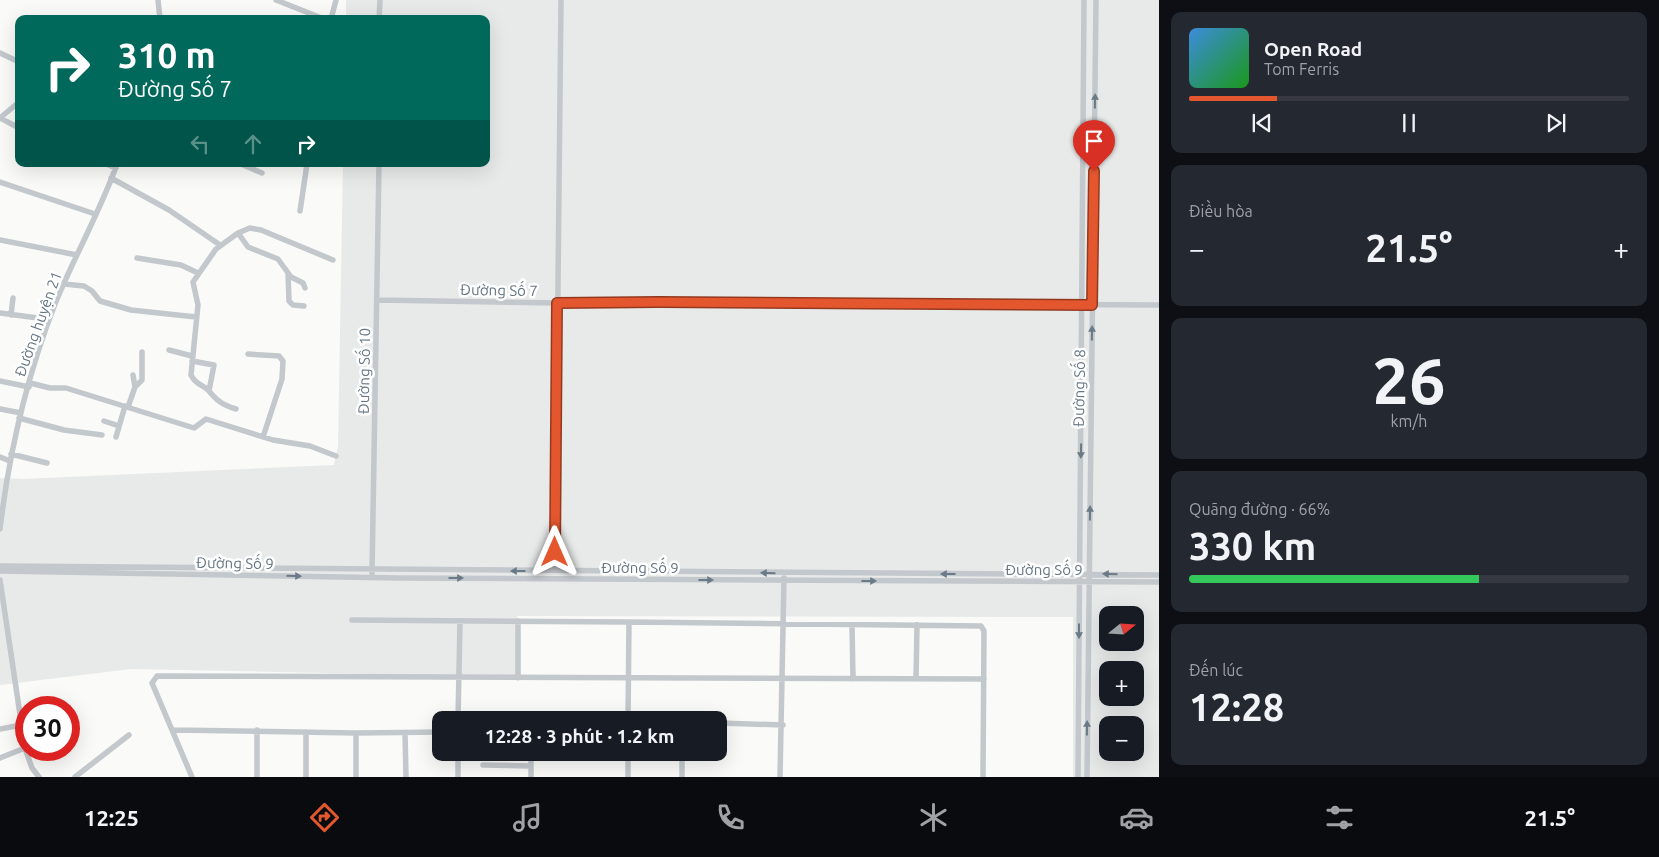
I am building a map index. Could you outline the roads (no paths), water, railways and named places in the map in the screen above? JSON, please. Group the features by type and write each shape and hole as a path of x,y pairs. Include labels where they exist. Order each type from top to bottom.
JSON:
{"street":[{"path":"158,0 160,15"},
{"path":"332,15 336,0"},
{"path":"380,0 380,15"},
{"path":"555,571 561,0"},
{"name":"Đường Số 8","path":"1078,777 1084,0"},
{"name":"Đường Số 8","path":"1086,777 1096,0"},
{"path":"280,1 314,15"},
{"path":"0,54 15,60"},
{"path":"15,105 0,118 15,126"},
{"name":"Đường huyện 21","path":"0,529 3,480 11,457 29,385 55,304 116,167"},
{"path":"248,167 262,173"},
{"path":"300,211 307,167"},
{"name":"Đường Số 10","path":"372,578 379,167"},
{"path":"112,178 169,210 220,245"},
{"path":"0,182 95,214"},
{"path":"236,409 220,403 210,391 194,381 191,375 198,301 193,282 198,273 220,245 238,233 250,228 261,230 333,260"},
{"path":"238,233 245,245 278,259 288,274 303,283 305,288"},
{"path":"0,240 77,255"},
{"path":"137,258 181,266 198,273"},
{"path":"288,274 289,301 293,305 304,306"},
{"path":"64,284 84,286 92,291 100,301 130,310 196,316"},
{"path":"12,315 13,298"},
{"name":"Đường Số 7","path":"378,300 557,303 659,302 1159,306"},
{"path":"0,313 38,318"},
{"path":"169,350 214,365 210,391"},
{"path":"116,437 126,406 135,387 142,380 142,352"},
{"path":"248,354 279,356 283,361 282,379 263,437"},
{"path":"133,375 135,387"},
{"path":"0,381 50,388 66,388 194,428 203,420 206,420 263,437 310,446 336,456"},
{"path":"0,409 64,430 102,435"},
{"path":"104,421 119,426"},
{"path":"0,458 11,457 47,463"},
{"name":"Đường Số 9","path":"0,566 1159,575"},
{"name":"Đường Số 9","path":"0,571 372,578 1159,582"},
{"path":"780,777 783,725 784,573"},
{"path":"0,580 17,696"},
{"path":"352,620 981,626 984,631 983,777"},
{"path":"458,711 460,621"},
{"path":"518,621 518,678"},
{"path":"628,711 629,622"},
{"path":"852,624 853,679"},
{"path":"916,679 917,625"},
{"path":"192,777 152,683 156,676 984,679"},
{"path":"727,723 783,725"},
{"path":"0,729 15,726"},
{"path":"173,730 432,732"},
{"path":"257,730 257,777"},
{"path":"306,732 306,777"},
{"path":"356,733 356,777"},
{"path":"405,733 406,777"},
{"path":"75,777 129,735"},
{"path":"0,758 15,752"},
{"path":"30,761 39,777"},
{"path":"458,761 458,777"},
{"path":"531,761 531,777"},
{"path":"628,761 628,777"},
{"path":"682,761 682,777"},
{"path":"483,765 531,766"}]}
